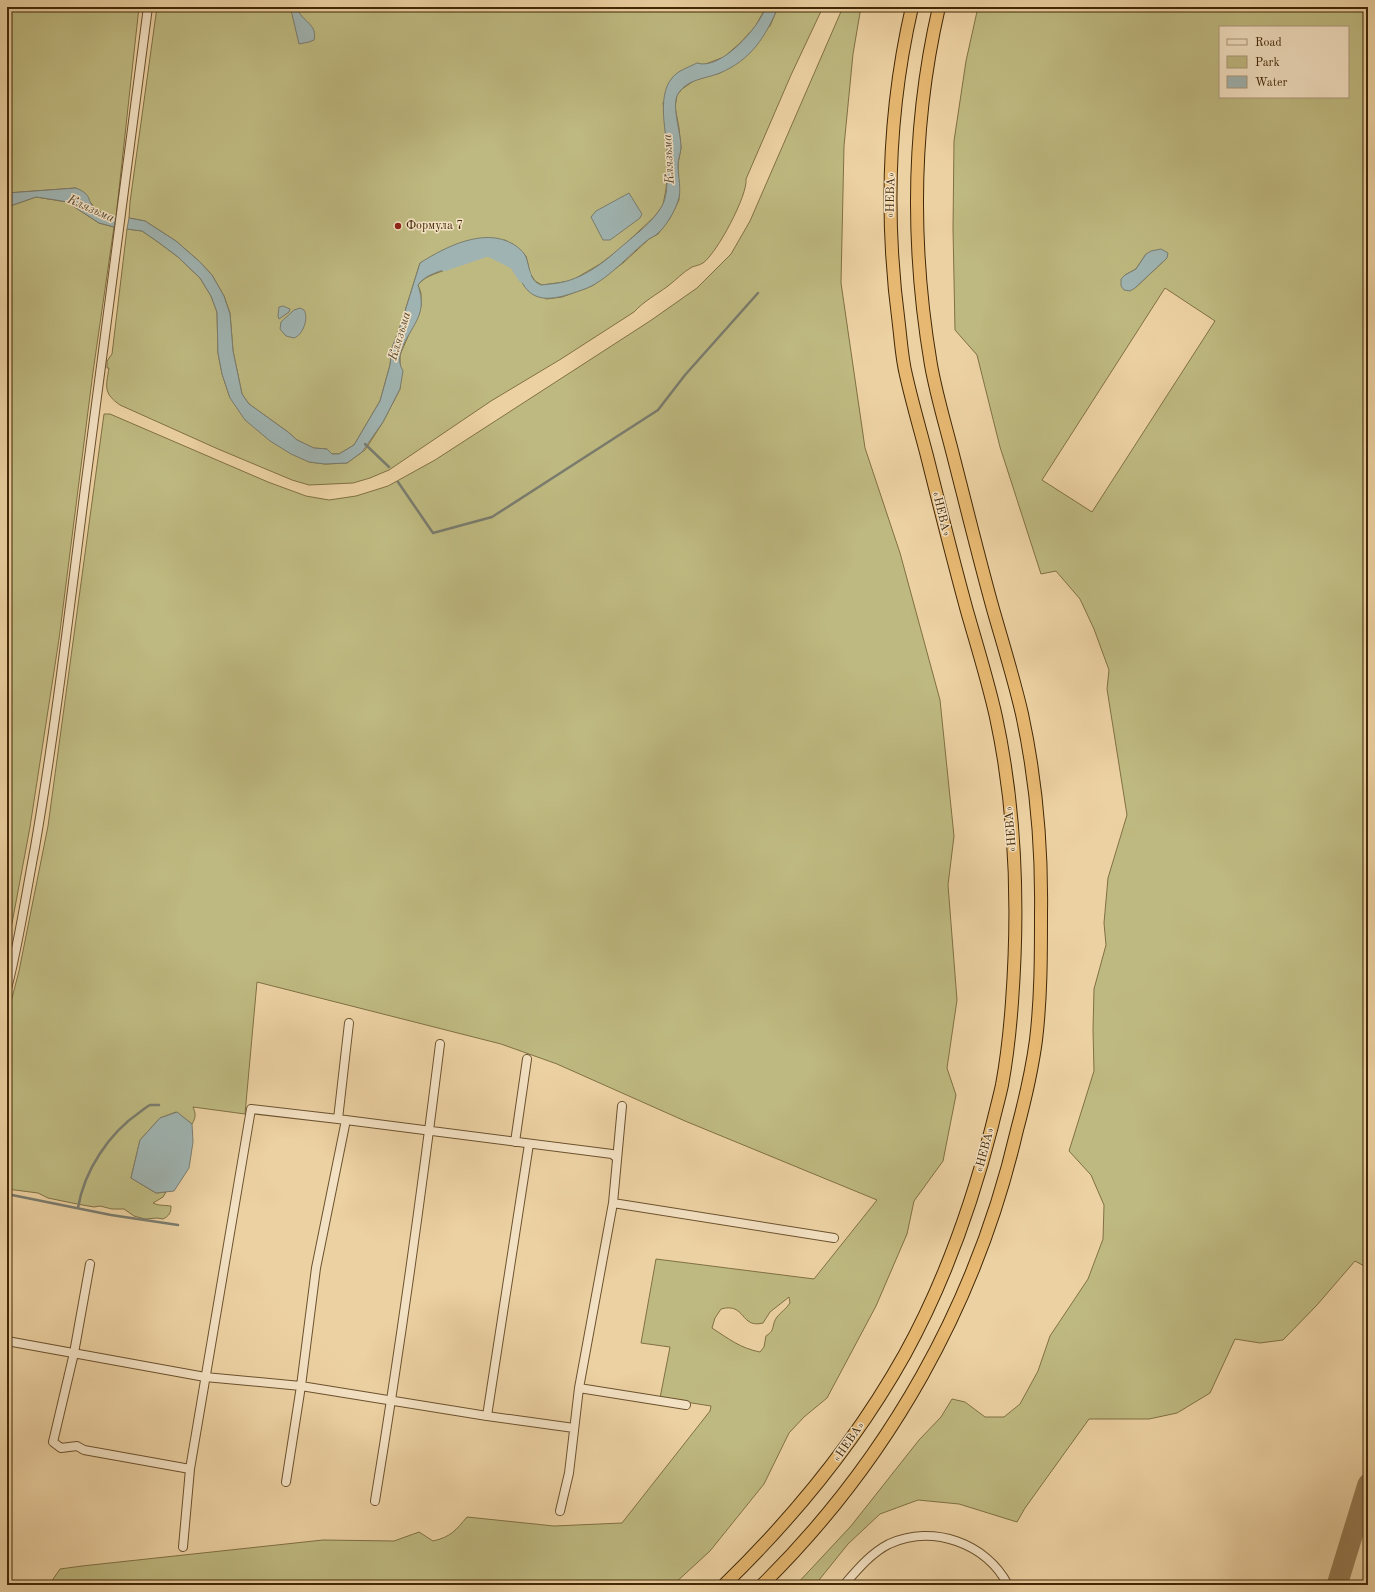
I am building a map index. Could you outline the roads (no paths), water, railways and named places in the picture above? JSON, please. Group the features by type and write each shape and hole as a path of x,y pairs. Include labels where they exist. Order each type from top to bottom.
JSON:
{"highway":[{"name":"«НЕВА»","path":"724,1585 764,1547 824,1476 872,1409 906,1352 940,1281 966,1213 984,1158 1002,1085 1010,1033 1015,963 1015,873 1009,796 996,716 953,560 905,371 894,289 890,201 894,113 905,35 912,7"},
{"path":"762,1585 783,1564 846,1491 894,1424 930,1363 964,1293 991,1224 1009,1167 1028,1084 1036,1040 1041,969 1042,875 1035,794 1022,714 979,558 931,368 921,288 917,206 921,116 932,39 939,7"}],"street":[{"path":"7,989 24,909 45,783 74,575 96,398 123,208 148,7"},
{"path":"286,1482 301,1386 316,1268 342,1119 349,1023"},
{"path":"375,1501 392,1401 440,1044"},
{"path":"515,1142 527,1059"},
{"path":"560,1512 569,1473 579,1388 613,1203 622,1106"},
{"path":"182,1547 190,1469 250,1110 342,1119 612,1154 616,1158"},
{"path":"487,1416 529,1144"},
{"path":"613,1203 834,1238"},
{"path":"90,1264 74,1353 53,1442 61,1448 77,1446 84,1450 190,1469"},
{"path":"7,1341 205,1377 301,1386 487,1416 574,1428"},
{"path":"579,1388 686,1405"},
{"path":"844,1585 872,1556 880,1550 899,1540 926,1536 951,1539 972,1548 992,1562 1000,1571 1008,1585"}],"water":[{"path":"292,7 297,8 302,17 314,30 314,40 299,44 291,10"},
{"path":"766,7 778,7 763,37 749,54 731,68 691,82 678,94 676,99 676,112 681,141 678,165 680,188 679,197 672,214 660,231 641,245 600,281 582,290 555,298 539,297 532,294 525,287 512,259 502,253 475,252 464,256 452,266 425,278 418,285 421,301 419,315 402,347 400,355 400,363 403,371 400,389 383,422 362,452 347,463 325,464 309,462 291,454 270,441 245,420 230,398 222,374 218,353 217,312 211,296 200,278 178,257 142,231 127,229 129,218 145,221 176,241 200,262 212,275 224,296 230,314 233,351 242,394 249,404 297,440 314,448 327,449 332,454 339,454 354,445 380,401 390,365 392,348 420,263 453,245 477,238 502,239 513,244 524,253 532,277 541,285 561,283 571,280 589,272 606,260 649,223 663,203 666,190 668,158 663,106 664,95 672,78 680,71 697,63 707,64 728,54 738,46 756,25"},
{"path":"76,188 87,195 92,206 97,211 116,217 114,227 99,223 67,202 36,197 7,207 7,193"},
{"path":"629,193 642,214 640,218 610,240 603,240 591,217 596,211"},
{"path":"1161,249 1168,253 1167,258 1135,288 1130,291 1124,290 1121,286 1121,279 1136,269 1146,254 1151,251"},
{"path":"283,306 290,309 289,312 279,319 279,307"},
{"path":"300,308 304,310 306,317 302,330 294,338 286,336 280,329 281,322 294,310"},
{"path":"177,1112 192,1124 193,1142 189,1168 174,1191 156,1193 131,1178 140,1140 160,1118"}],"waterway":[{"name":"Клязьма","path":"444,264 488,249 516,263 524,276"},
{"path":"398,482 433,533 492,517 658,410 685,375 758,293"},
{"path":"365,444 389,467"},
{"path":"78,1208 86,1180 92,1167 108,1142 129,1121 150,1105 159,1105"},
{"path":"7,1194 111,1215 178,1225"}],"place":[{"name":"Формула 7","path":"398,226"}]}
